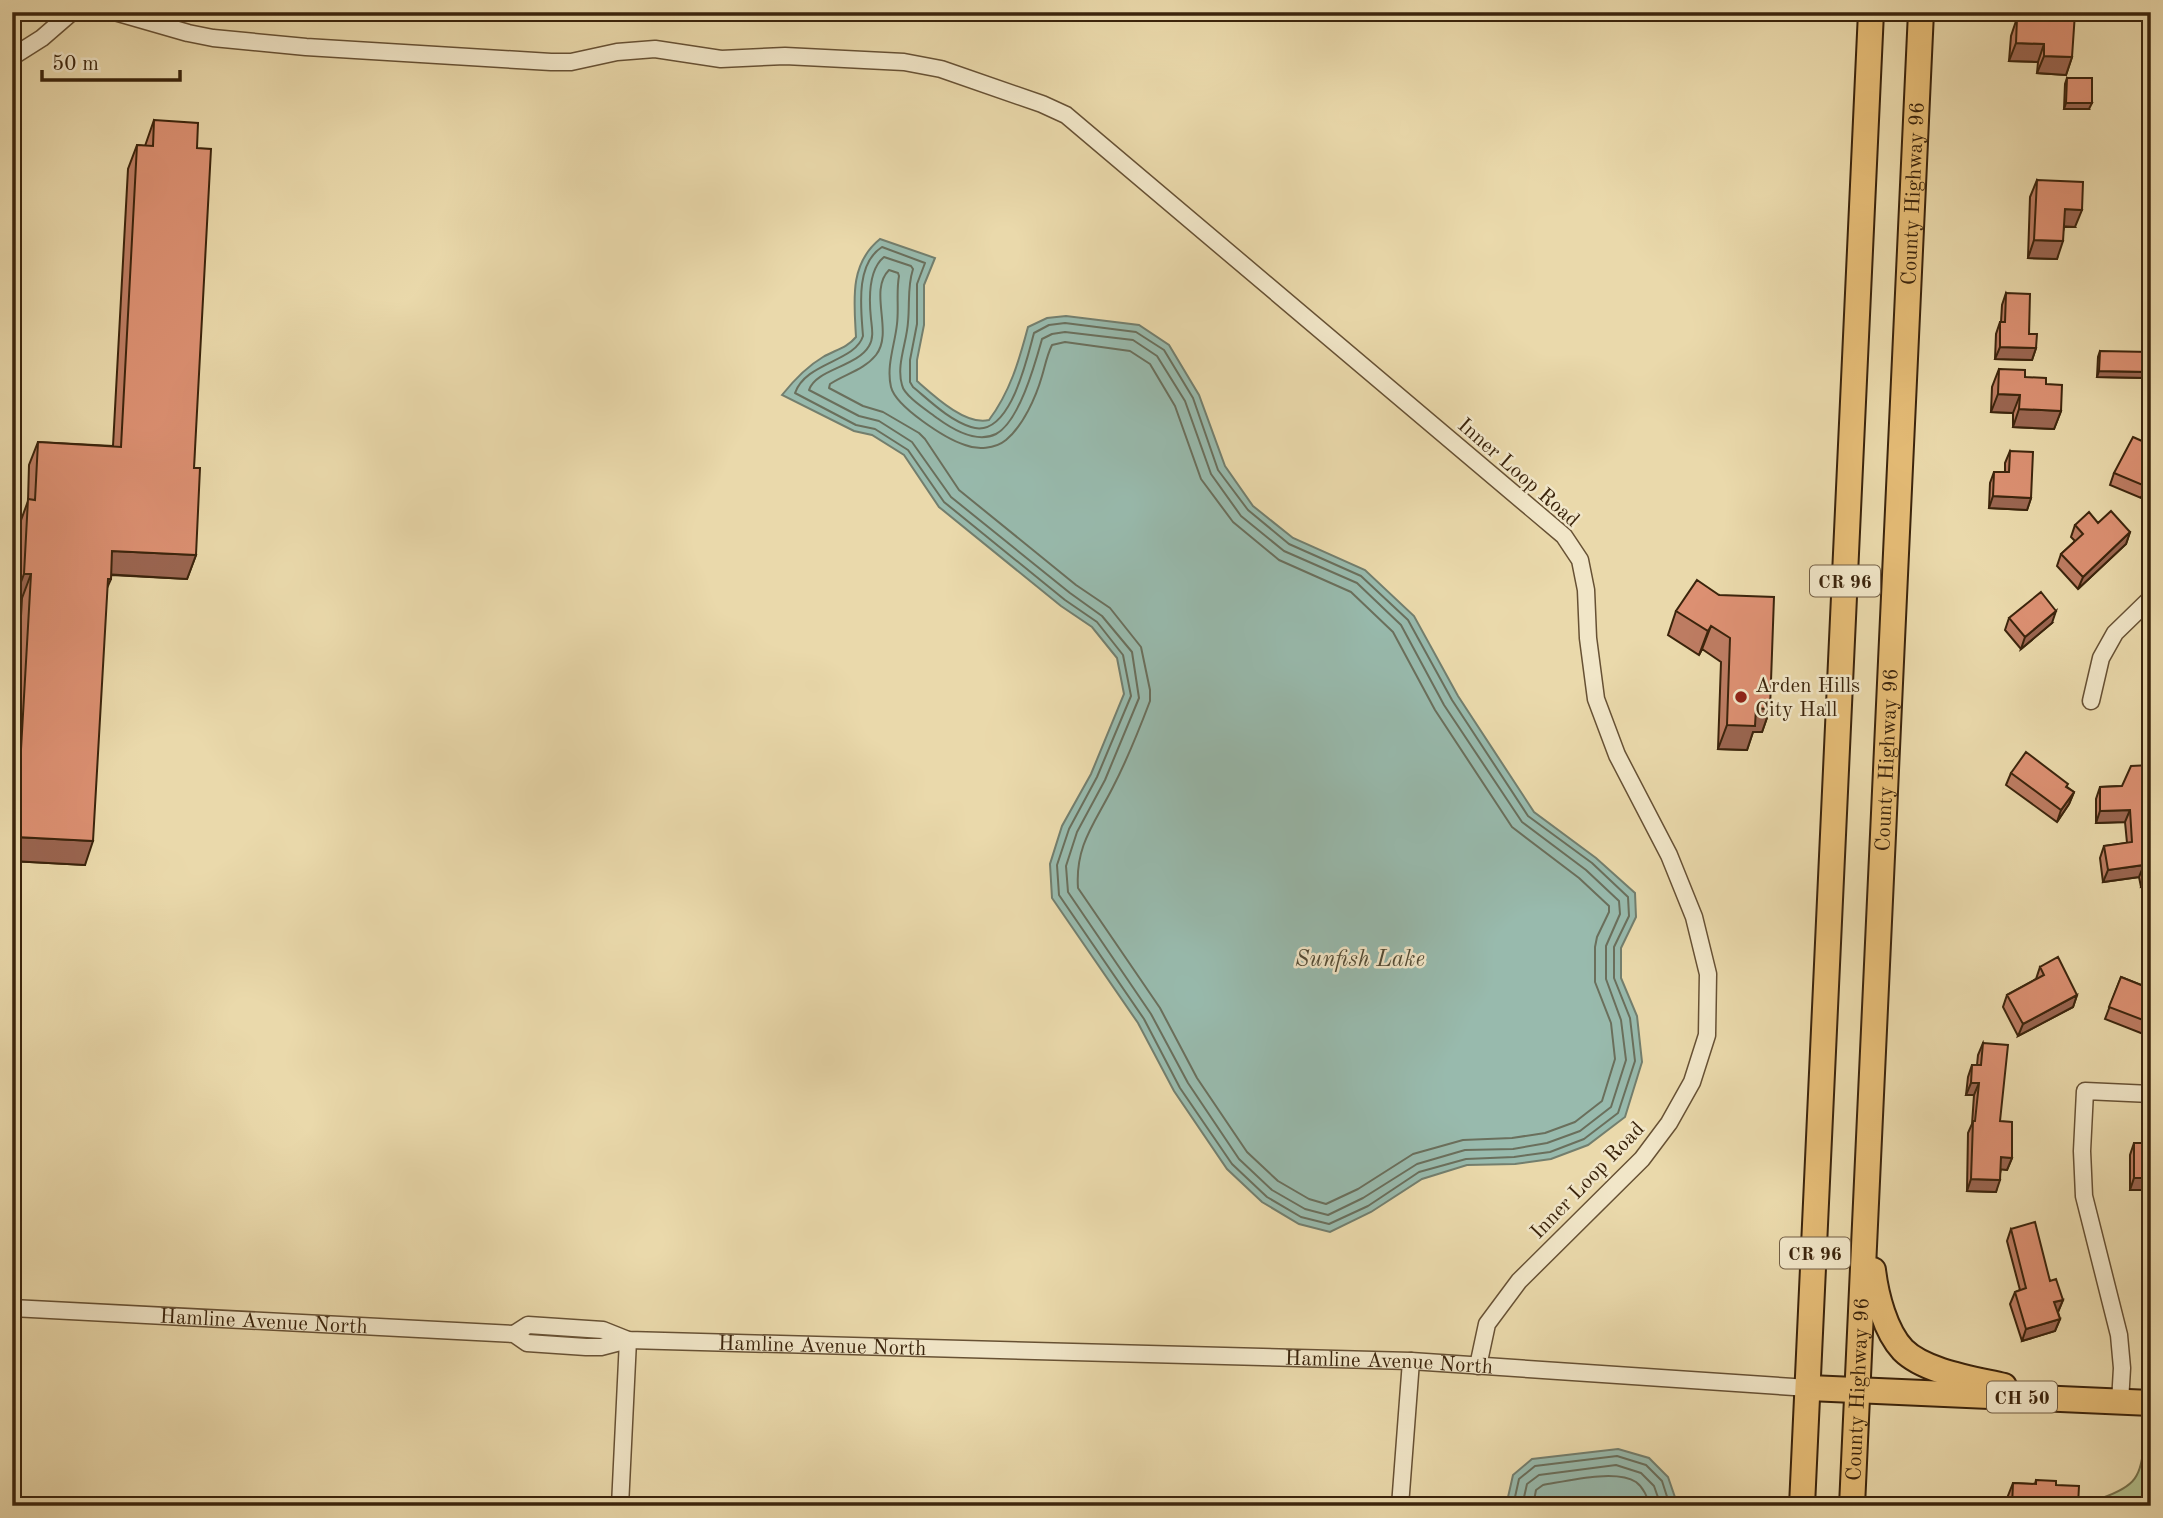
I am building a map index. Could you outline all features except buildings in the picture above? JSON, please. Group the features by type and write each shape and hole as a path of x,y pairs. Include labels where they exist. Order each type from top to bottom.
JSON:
{"main road":[{"name":"CR 96","path":"1802,1506 1871,12"},
{"name":"County Highway 96","path":"1852,1506 1921,12"},
{"path":"1866,1200 1877,1296 1886,1321 1902,1349 1930,1367 2059,1399"},
{"name":"Hamline Avenue North","path":"1808,1388 2151,1403"}],"street":[{"path":"12,57 42,38 72,12"},
{"name":"Inner Loop Road","path":"115,12 163,19 213,38 306,47 570,62 617,52 655,49 721,59 785,56 904,62 941,69 1042,104 1066,115 1564,536 1580,560 1586,590 1588,638 1596,699 1617,755 1669,855 1694,917 1708,974 1707,1035 1692,1082 1669,1123 1642,1159 1519,1281 1487,1324 1478,1366"},
{"path":"2091,701 2101,657 2115,633 2151,598"},
{"path":"2120,1402 2122,1368 2119,1335 2084,1196 2082,1151 2085,1091 2151,1094"},
{"name":"Hamline Avenue North","path":"12,1308 514,1334 528,1325 603,1330 628,1339 1411,1361 1808,1388"},
{"path":"620,1506 628,1339"},
{"path":"1400,1506 1411,1361"}],"green space":[{"path":"2144,1442 2151,1442 2151,1506 2101,1506 2102,1498 2122,1489 2135,1479 2141,1464"}],"water":[{"name":"Sunfish Lake","path":"880,239 935,258 924,285 924,325 917,360 917,381 951,408 970,419 989,420 1008,387 1028,327 1047,318 1066,316 1139,325 1169,345 1199,395 1225,466 1253,506 1293,538 1365,570 1414,616 1458,696 1534,812 1596,858 1635,893 1636,917 1621,948 1621,978 1637,1016 1642,1062 1625,1117 1588,1145 1551,1159 1515,1164 1467,1165 1422,1179 1371,1212 1330,1232 1299,1224 1262,1202 1227,1169 1174,1091 1138,1023 1052,898 1050,864 1062,826 1091,774 1124,694 1117,658 1092,627 1061,606 939,507 904,455 872,435 854,431 782,395 811,365 856,337 855,297 858,272 870,249"},
{"path":"1618,1449 1649,1458 1668,1477 1678,1506 1506,1506 1513,1475 1532,1459"}],"place":[{"name":"Arden Hills City Hall","path":"1741,697"}]}
